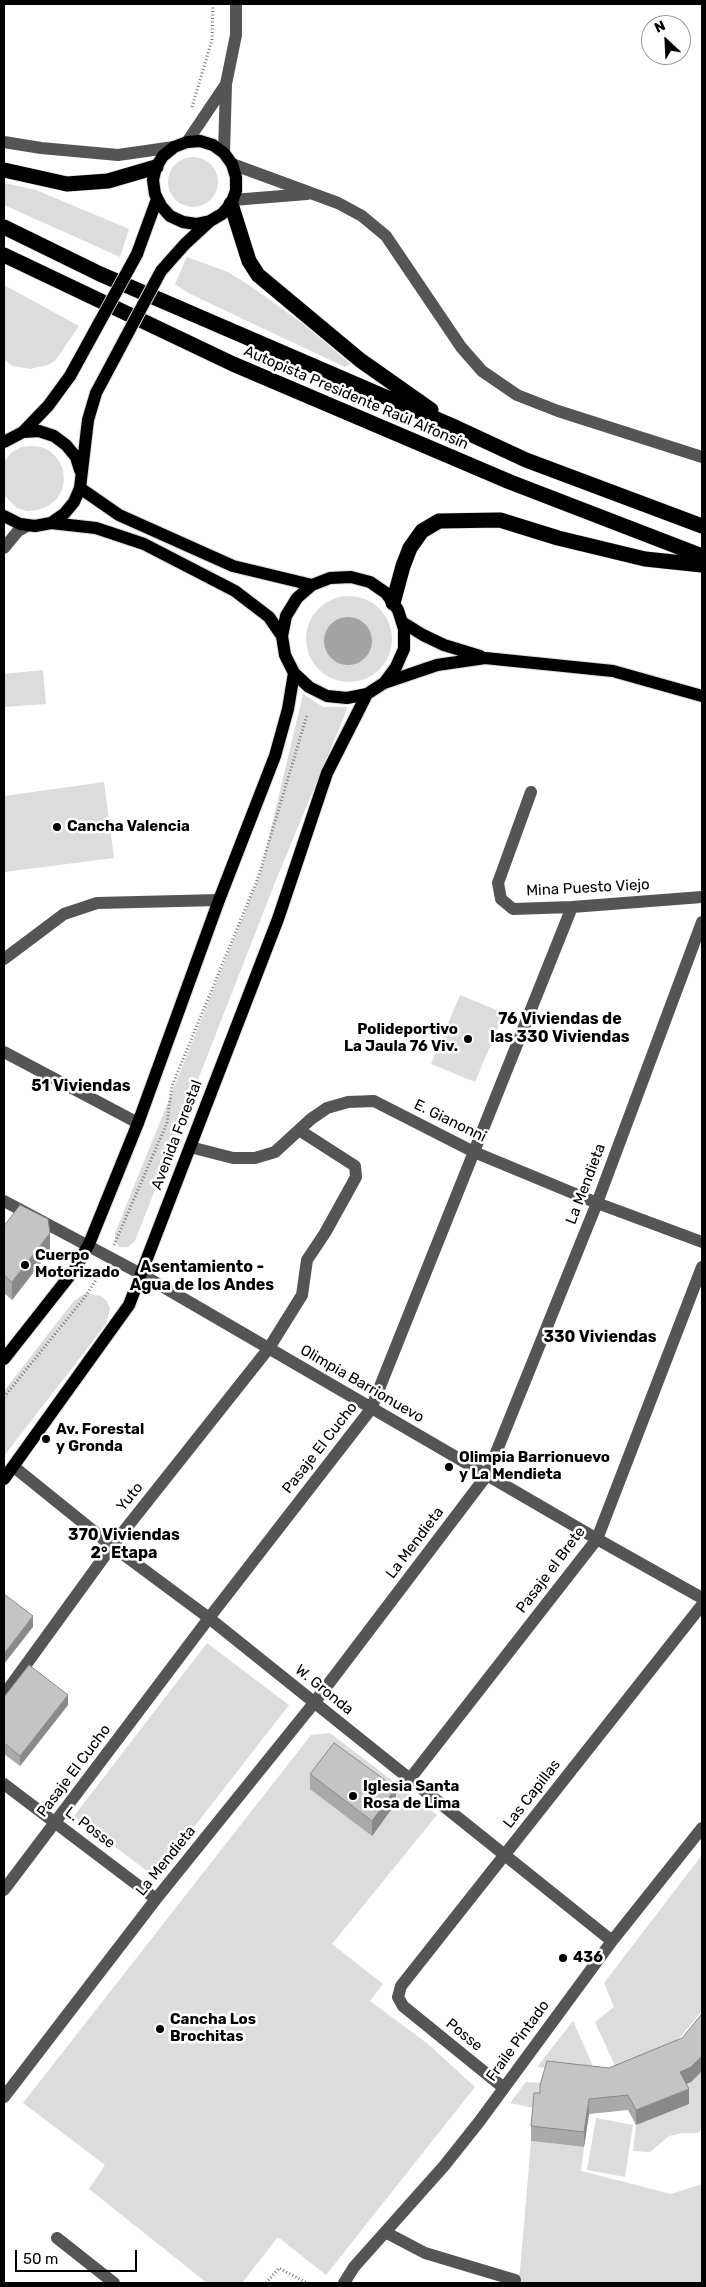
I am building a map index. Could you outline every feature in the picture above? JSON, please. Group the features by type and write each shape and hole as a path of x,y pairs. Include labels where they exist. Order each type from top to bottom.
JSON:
{"highway":[{"path":"4,170 67,184 108,181 156,168"},
{"path":"232,202 249,261 258,275 360,360 457,428"},
{"name":"Autopista Presidente Raúl Alfonsín","path":"4,226 100,274 457,428 526,460 702,526"},
{"name":"Autopista Presidente Raúl Alfonsín","path":"4,255 234,364 510,482 702,556"},
{"path":"393,603 410,548 422,531 439,521 500,520 558,538 645,558 702,565"}],"main road":[{"path":"51,523 64,514 74,502 80,488 80,472 88,420 96,393 161,271 185,244 210,221 222,214 232,202 236,191 236,177 232,164 224,153 213,145 200,141 187,142 174,147 163,156 156,168 154,180 157,199 170,216 183,222 196,224 210,221"},
{"path":"4,442 23,432 48,406 70,376 137,254 157,199"},
{"path":"23,432 39,431 54,436 66,445 76,457 80,472"},
{"path":"80,488 119,515 233,566 312,585"},
{"path":"4,516 27,526 51,523 96,528 144,544 235,591 269,617 282,636"},
{"path":"384,683 396,668 404,649 404,628 398,610 386,593 370,582 351,576 330,578 312,585 296,598 286,616 282,636 285,656 294,673 308,687 327,696 347,698 366,694 384,683 437,665 485,658"},
{"path":"402,622 444,645 485,658 605,670 702,696"},
{"path":"4,1359 75,1269 89,1244 138,1123 219,900 275,756 288,709 294,673"},
{"name":"Avenida Forestal","path":"4,1480 129,1305 278,919 327,773 366,694"}],"street":[{"path":"224,153 226,84 236,35 236,4"},
{"path":"187,142 226,84"},
{"path":"4,142 118,155 174,147"},
{"path":"232,164 338,203 362,216 386,236 461,347 482,371 510,390 558,411 702,457"},
{"path":"232,202 311,193"},
{"path":"4,548 18,531 27,526"},
{"name":"Mina Puesto Viejo","path":"531,792 498,883 501,899 513,909 702,898"},
{"path":"4,959 64,914 97,904 219,900"},
{"name":"Pasaje El Cucho","path":"4,1890 209,1618 371,1408 572,907"},
{"name":"La Mendieta","path":"4,2097 156,1899 314,1703 487,1475 597,1202 702,922"},
{"path":"4,1052 138,1123"},
{"name":"E. Gianonni","path":"190,1147 233,1158 255,1158 275,1152 327,1108 348,1102 374,1101 474,1152 702,1242"},
{"name":"Yuto","path":"4,1695 112,1546 269,1348 302,1295 307,1260 325,1233 356,1177 355,1166 299,1130"},
{"name":"Olimpia Barrionuevo","path":"4,1202 89,1244 702,1598"},
{"name":"Pasaje el Brete","path":"410,1780 597,1539 702,1267"},
{"name":"W. Gronda","path":"14,1467 112,1546 209,1618 612,1941"},
{"name":"Las Capillas","path":"403,2006 398,1996 401,1986 702,1605"},
{"name":"L. Posse","path":"4,1784 156,1899"},
{"name":"Fraile Pintado","path":"344,2283 354,2267 444,2166 612,1941 702,1828"},
{"name":"Posse","path":"403,2006 504,2088"},
{"path":"385,2232 425,2253 515,2280"},
{"path":"57,2238 114,2283"}],"path":[{"path":"190,116 212,40 213,4"},
{"path":"4,1397 85,1297 109,1256 167,1123 172,1086 258,878 307,715"},
{"path":"266,2283 279,2268 306,2283"}],"shaded area":[{"path":"188,157 198,157 211,164 218,177 218,187 211,200 198,207 188,207 179,203 172,196 168,187 168,177 172,168 179,161"},
{"path":"4,183 36,190 129,229 120,257 4,205"},
{"path":"187,257 228,272 252,287 303,324 351,364 345,367 190,294 175,284"},
{"path":"4,285 79,326 55,361 48,365 30,369 13,366 4,360"},
{"path":"21,447 42,447 58,459 63,469 64,480 62,490 57,499 48,506 38,510 27,511 17,508 4,495 4,462 11,453"},
{"path":"349,596 365,599 373,603 385,615 389,623 392,639 389,655 385,663 373,675 365,679 349,682 333,679 325,675 313,663 309,655 306,639 309,623 313,615 325,603 333,599"},
{"path":"343,617 353,617 362,621 368,627 372,641 368,655 362,661 353,665 343,665 334,661 328,655 324,646 324,636 328,627 334,621"},
{"path":"43,670 46,704 4,707 4,674"},
{"path":"303,694 323,707 348,707 276,880 135,1241 128,1247 119,1247 115,1240 115,1233 260,875"},
{"name":"Cancha Valencia","path":"104,782 114,858 4,872 4,796"},
{"name":"Polideportivo La Jaula 76 Viv.","path":"460,995 504,1013 475,1082 431,1064"},
{"path":"85,1293 101,1296 107,1301 110,1309 106,1324 4,1456 4,1391 73,1302"},
{"path":"207,1643 289,1705 155,1877 74,1816"},
{"path":"330,1733 437,1815 332,1944 383,1984 370,2001 428,2044 475,2087 326,2275 278,2237 242,2283 207,2283 89,2189 105,2165 23,2103 311,1735"},
{"path":"702,1855 702,2011 670,2049 616,2068 595,2022 614,2007 604,1983"},
{"path":"573,2021 596,2073 537,2067"},
{"path":"702,2071 702,2129 698,2133 682,2133 669,2136 650,2152 633,2151 636,2125 689,2104 680,2087"},
{"path":"526,2082 545,2083 534,2108 510,2103"},
{"path":"596,2118 633,2125 625,2177 587,2170"},
{"path":"531,2141 584,2147 581,2171 671,2194 702,2184 702,2283 515,2283 520,2271"}],"building":[{"path":"20,1205 48,1219 50,1233 12,1282 4,1275 4,1226"},
{"path":"4,1594 33,1616 4,1654"},
{"path":"29,1665 68,1695 20,1756 4,1743 4,1697"},
{"name":"Iglesia Santa Rosa de Lima","path":"334,1743 396,1788 372,1821 310,1774"},
{"path":"701,2015 702,2056 691,2067 680,2072 689,2089 636,2110 628,2095 589,2099 584,2132 531,2126 534,2093 540,2093 540,2085 547,2061 609,2068 682,2038"}],"place":[{"name":"Cancha Valencia","path":"57,827"},
{"name":"Polideportivo La Jaula 76 Viv.","path":"468,1039"},
{"name":"Cuerpo Motorizado","path":"25,1265"},
{"name":"Av. Forestal y Gronda","path":"46,1439"},
{"name":"Olimpia Barrionuevo y La Mendieta","path":"449,1467"},
{"name":"Iglesia Santa Rosa de Lima","path":"353,1796"},
{"name":"436","path":"563,1958"},
{"name":"Cancha Los Brochitas","path":"160,2029"}],"district":[{"name":"76 Viviendas de las 330 Viviendas","path":"560,1028"},
{"name":"51 Viviendas","path":"81,1086"},
{"name":"Asentamiento - Agua de los Andes","path":"202,1276"},
{"name":"330 Viviendas","path":"600,1337"},
{"name":"370 Viviendas 2° Etapa","path":"124,1544"}]}
